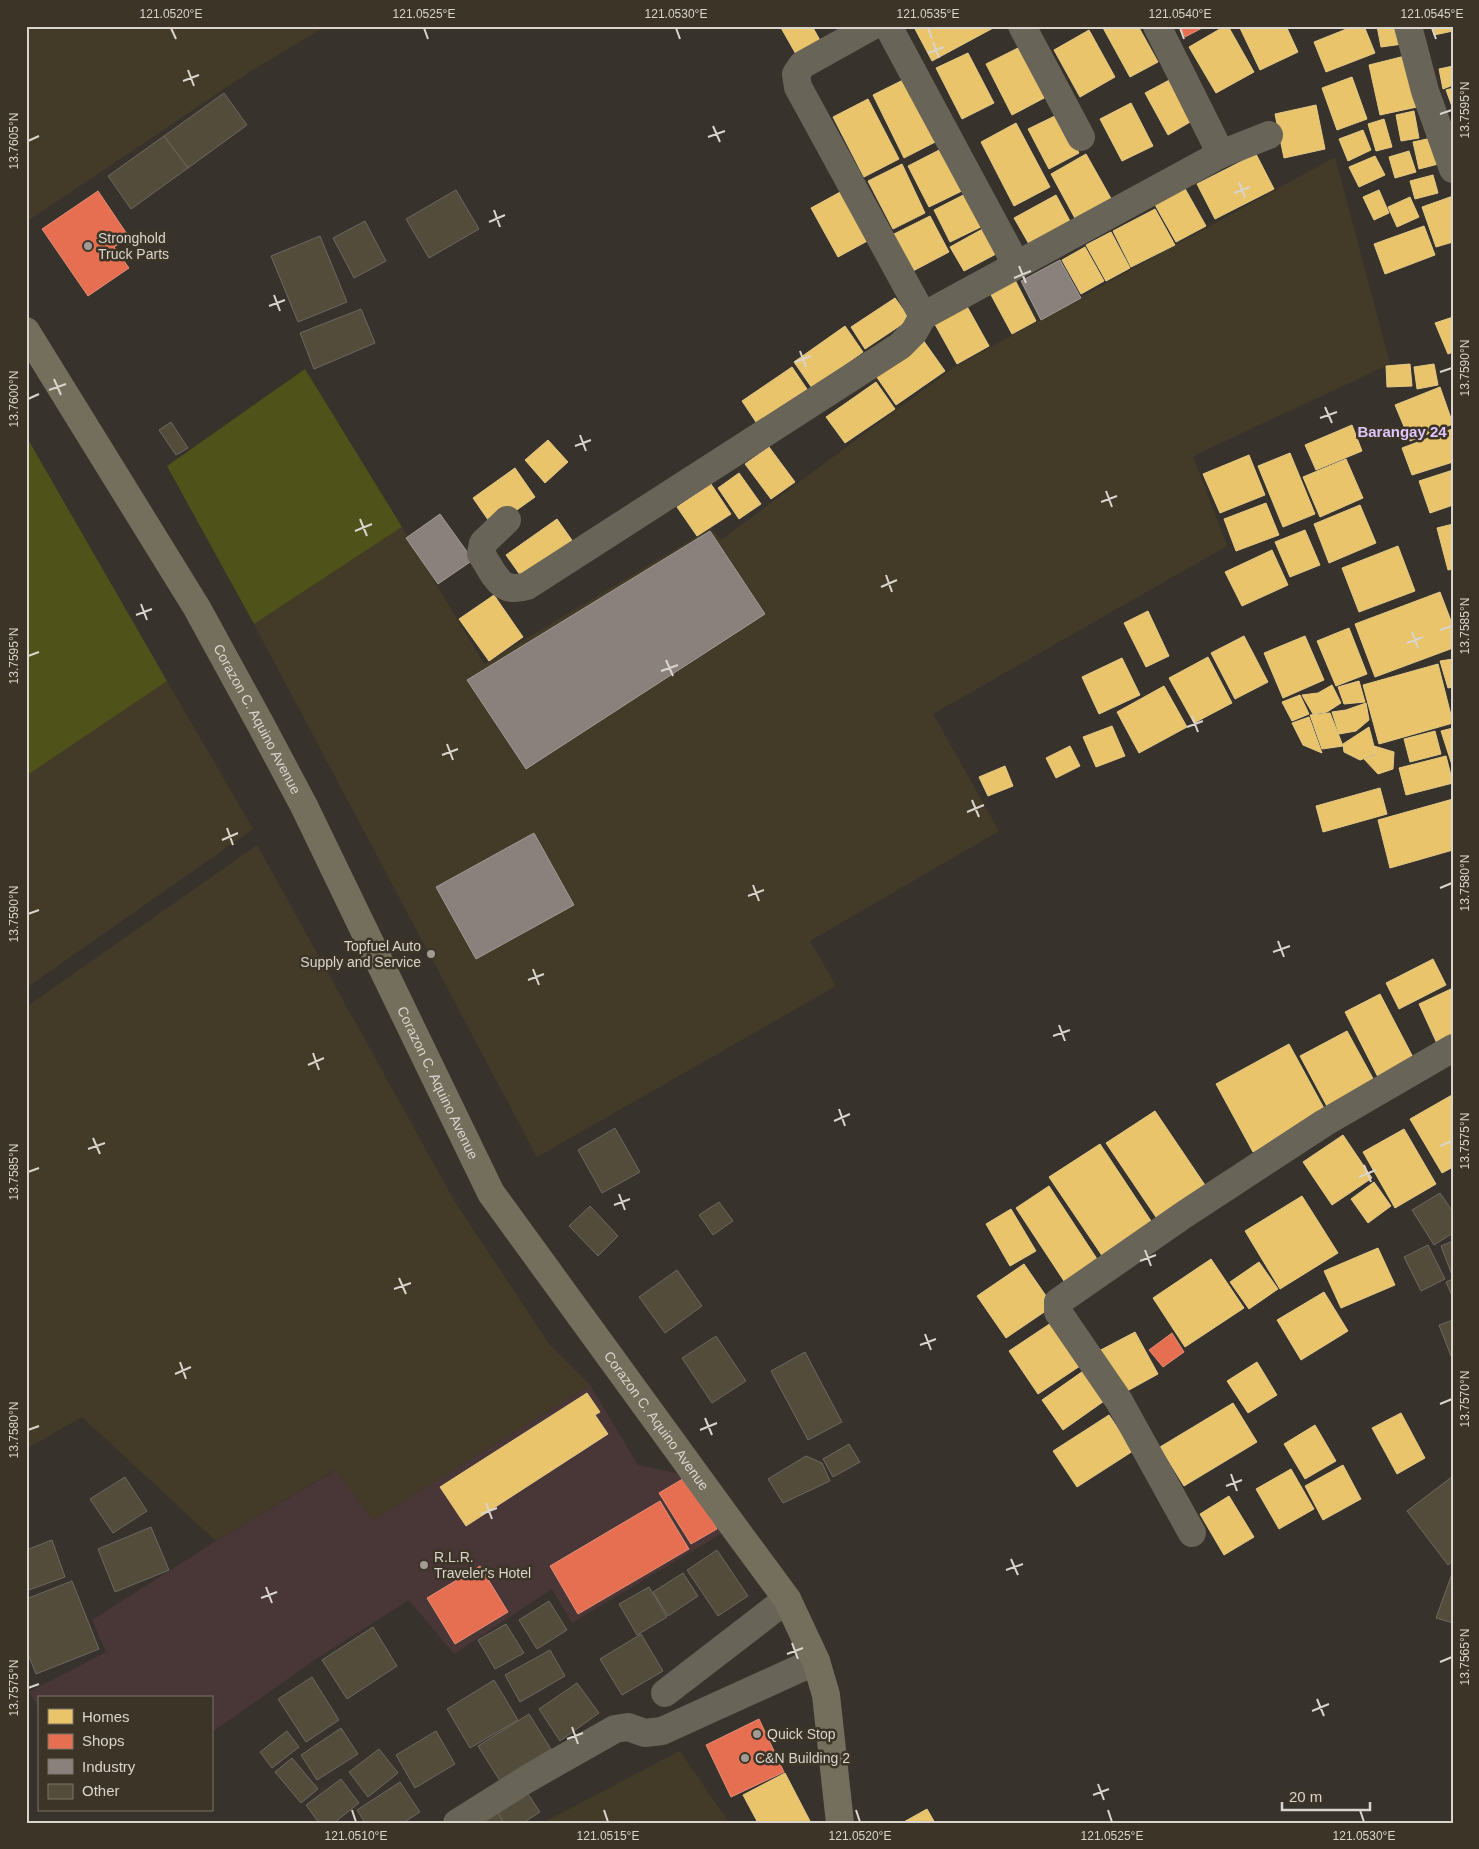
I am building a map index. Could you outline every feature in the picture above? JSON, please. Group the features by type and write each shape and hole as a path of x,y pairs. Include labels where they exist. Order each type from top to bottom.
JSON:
{"main road":[{"name":"Corazon C. Aquino Avenue","path":"26,331 197,608 261,725 304,806 491,1193 787,1599 816,1661 826,1695 840,1823"}],"street":[{"path":"872,26 802,65 796,74 798,87 923,316"},
{"path":"888,26 1016,264"},
{"path":"1022,26 1080,137"},
{"path":"1157,26 1221,154"},
{"path":"1408,26 1425,91 1453,169"},
{"path":"507,520 483,543 481,554 503,587 514,590 527,586 900,346 914,332 923,316 1221,154 1268,135"},
{"path":"1192,1533 1119,1401 1058,1312 1058,1302 1185,1214 1316,1128 1453,1048"},
{"path":"665,1693 787,1599"},
{"path":"457,1823 527,1779 614,1729 628,1727 645,1733 662,1731 816,1661"}],"shaded area":[{"path":"26,26 326,26 251,71 26,222"},
{"path":"1335,157 1390,364 1193,456 1227,546 933,714 999,831 810,941 836,986 537,1157 254,624 402,527 484,664 711,528 721,540 953,368"},
{"path":"305,369 402,527 254,624 167,466"},
{"path":"26,436 167,681 26,776"},
{"path":"167,681 253,829 26,988 26,776"},
{"path":"257,845 455,1202 549,1344 590,1385 373,1520 335,1470 216,1541 82,1417 26,1449 26,1007"},
{"name":"R.L.R. Traveler's Hotel","path":"590,1385 638,1465 686,1475 724,1532 572,1623 552,1589 454,1654 409,1600 313,1661 212,1732 212,1696 38,1696 38,1706 29,1692 106,1652 92,1620 216,1541 336,1470 373,1520"},
{"path":"680,1751 729,1823 542,1823"}],"building: Homes":[{"path":"780,26 812,26 821,42 797,56"},
{"path":"920,26 995,27 932,61 915,29"},
{"path":"1102,26 1138,26 1158,62 1130,77"},
{"path":"1228,26 1254,72 1216,93 1189,47"},
{"path":"1239,26 1286,26 1298,52 1260,70"},
{"path":"1354,26 1364,26 1375,53 1326,72 1314,42"},
{"path":"1377,26 1400,26 1403,44 1381,47"},
{"path":"1432,26 1453,26 1453,31 1434,35"},
{"path":"1089,30 1115,77 1080,97 1054,50"},
{"path":"1020,47 1046,97 1012,115 986,64"},
{"path":"968,53 994,103 962,119 936,68"},
{"path":"1405,56 1417,107 1380,115 1369,65"},
{"path":"1453,66 1453,85 1443,89 1439,69"},
{"path":"911,76 943,138 904,158 873,95"},
{"path":"1175,77 1197,118 1168,135 1145,93"},
{"path":"1352,77 1367,119 1337,130 1322,88"},
{"path":"1453,88 1453,109 1446,90"},
{"path":"868,99 899,159 864,177 833,117"},
{"path":"1131,103 1153,146 1122,161 1100,119"},
{"path":"1316,105 1325,149 1284,158 1275,114"},
{"path":"1414,111 1419,138 1401,141 1396,115"},
{"path":"1059,114 1079,153 1049,169 1028,129"},
{"path":"1384,119 1392,147 1376,151 1368,124"},
{"path":"1016,123 1050,187 1014,206 981,142"},
{"path":"1363,130 1371,150 1348,161 1339,139"},
{"path":"1436,137 1442,163 1419,169 1413,142"},
{"path":"947,146 968,188 929,207 908,166"},
{"path":"1409,151 1416,172 1395,178 1389,157"},
{"path":"1086,154 1113,202 1077,222 1051,174"},
{"path":"1256,154 1274,189 1215,219 1197,184"},
{"path":"1375,156 1385,175 1359,187 1349,167"},
{"path":"902,164 925,213 893,229 868,181"},
{"path":"1433,175 1438,193 1415,199 1410,181"},
{"path":"1183,185 1206,226 1176,242 1154,203"},
{"path":"844,190 871,239 838,257 811,208"},
{"path":"973,190 989,223 950,242 934,210"},
{"path":"1379,190 1389,213 1374,220 1363,197"},
{"path":"1056,195 1070,221 1029,244 1014,218"},
{"path":"1453,196 1453,242 1436,247 1422,207"},
{"path":"1410,197 1419,217 1397,227 1388,207"},
{"path":"1155,209 1175,245 1131,267 1113,231"},
{"path":"930,216 949,252 913,271 894,234"},
{"path":"997,221 1011,246 964,271 950,247"},
{"path":"1424,226 1435,255 1385,274 1374,244"},
{"path":"1111,232 1130,268 1106,281 1086,245"},
{"path":"1085,247 1104,281 1081,294 1062,260"},
{"path":"1015,280 1036,321 1012,334 990,293"},
{"path":"895,298 910,319 865,349 851,327"},
{"path":"964,301 989,346 957,364 932,319"},
{"path":"1453,317 1453,352 1448,354 1435,323"},
{"path":"845,326 863,352 812,388 794,362"},
{"path":"923,340 945,371 896,405 874,373"},
{"path":"1410,364 1412,386 1387,387 1386,366"},
{"path":"1434,364 1438,385 1417,389 1414,367"},
{"path":"792,367 809,392 758,425 742,401"},
{"path":"876,382 895,409 845,443 826,417"},
{"path":"1440,387 1453,424 1410,441 1395,405"},
{"path":"1352,425 1362,451 1316,470 1305,445"},
{"path":"1452,429 1453,462 1412,475 1402,448"},
{"path":"548,440 568,462 545,483 525,460"},
{"path":"769,447 795,482 771,499 745,464"},
{"path":"1290,453 1315,514 1283,527 1258,466"},
{"path":"1249,455 1265,495 1220,513 1203,474"},
{"path":"1346,459 1363,498 1320,517 1303,477"},
{"path":"515,468 535,497 493,527 473,498"},
{"path":"1453,470 1453,505 1430,513 1419,481"},
{"path":"739,473 761,504 739,519 718,488"},
{"path":"711,484 731,514 697,536 677,507"},
{"path":"1266,503 1279,535 1236,551 1224,519"},
{"path":"1360,505 1376,543 1329,563 1314,524"},
{"path":"557,519 581,553 530,589 506,555"},
{"path":"1453,524 1453,569 1448,570 1437,528"},
{"path":"1305,530 1320,565 1290,577 1275,542"},
{"path":"1398,546 1415,591 1359,612 1342,568"},
{"path":"1272,550 1288,585 1242,606 1225,572"},
{"path":"1440,592 1453,626 1453,648 1375,677 1355,624"},
{"path":"494,595 523,637 489,661 459,619"},
{"path":"1148,611 1169,656 1146,667 1124,623"},
{"path":"1349,628 1367,674 1336,686 1317,641"},
{"path":"1244,636 1268,682 1235,699 1211,653"},
{"path":"1305,636 1324,680 1283,698 1264,653"},
{"path":"1208,657 1232,703 1194,723 1169,678"},
{"path":"1122,658 1140,695 1099,714 1082,677"},
{"path":"1453,659 1453,687 1448,688 1440,661"},
{"path":"1438,664 1453,723 1379,744 1363,685"},
{"path":"1359,681 1365,702 1344,704 1338,687"},
{"path":"1332,685 1341,703 1327,712 1313,714 1302,695 1318,693"},
{"path":"1164,686 1187,727 1139,753 1117,712"},
{"path":"1300,695 1309,714 1292,721 1282,702"},
{"path":"1366,703 1369,720 1356,731 1339,734 1332,712 1346,710"},
{"path":"1330,713 1343,746 1322,749 1310,715"},
{"path":"1309,717 1322,753 1303,745 1292,723"},
{"path":"1112,726 1125,756 1096,767 1083,737"},
{"path":"1369,727 1376,754 1360,760 1344,752 1343,744"},
{"path":"1453,728 1453,768 1441,731"},
{"path":"1435,731 1441,754 1410,762 1404,739"},
{"path":"1070,746 1080,766 1056,778 1046,758"},
{"path":"1374,746 1394,752 1393,769 1378,774 1364,759 1376,755"},
{"path":"1446,756 1453,783 1406,795 1399,768"},
{"path":"1005,766 1013,786 988,796 979,777"},
{"path":"1380,788 1387,814 1323,832 1316,806"},
{"path":"1453,799 1453,850 1390,868 1378,820"},
{"path":"1433,959 1446,985 1399,1009 1386,983"},
{"path":"1453,988 1453,1044 1440,1050 1419,1004"},
{"path":"1380,994 1416,1063 1380,1081 1345,1012"},
{"path":"1347,1031 1376,1084 1329,1110 1300,1056"},
{"path":"1289,1044 1326,1112 1253,1152 1216,1084"},
{"path":"1452,1095 1453,1167 1442,1173 1410,1119"},
{"path":"1155,1111 1209,1191 1160,1223 1106,1143"},
{"path":"1404,1129 1436,1184 1395,1208 1363,1152"},
{"path":"1343,1135 1372,1178 1332,1205 1303,1162"},
{"path":"1100,1144 1155,1227 1105,1260 1049,1177"},
{"path":"1374,1182 1391,1206 1368,1223 1351,1199"},
{"path":"1049,1186 1101,1265 1068,1287 1016,1208"},
{"path":"1302,1196 1338,1253 1280,1289 1245,1231"},
{"path":"1011,1209 1036,1251 1010,1266 986,1224"},
{"path":"1378,1248 1395,1285 1341,1308 1324,1271"},
{"path":"1211,1259 1244,1308 1185,1347 1153,1298"},
{"path":"1259,1262 1278,1289 1249,1309 1230,1282"},
{"path":"1024,1264 1053,1306 1006,1338 977,1296"},
{"path":"1324,1292 1348,1331 1301,1360 1277,1320"},
{"path":"1051,1323 1080,1366 1038,1394 1009,1351"},
{"path":"1135,1332 1158,1374 1120,1395 1097,1352"},
{"path":"1257,1362 1277,1395 1248,1413 1227,1381"},
{"path":"1086,1369 1107,1399 1063,1430 1042,1400"},
{"path":"587,1393 600,1412 595,1415 608,1434 466,1526 440,1487"},
{"path":"1233,1403 1257,1442 1184,1486 1160,1447"},
{"path":"1401,1413 1425,1458 1397,1474 1372,1428"},
{"path":"1109,1415 1133,1451 1077,1487 1053,1451"},
{"path":"1315,1425 1336,1461 1305,1479 1284,1444"},
{"path":"1343,1465 1361,1499 1323,1520 1305,1486"},
{"path":"1291,1469 1314,1509 1279,1529 1256,1489"},
{"path":"1229,1496 1254,1537 1224,1555 1200,1514"},
{"path":"785,1773 811,1823 758,1823 743,1795"},
{"path":"927,1809 935,1823 902,1823"}],"building: Shops":[{"path":"1180,26 1206,26 1185,37"},
{"path":"98,191 129,237 114,247 129,268 88,296 42,229"},
{"path":"1172,1333 1184,1352 1163,1367 1149,1350"},
{"path":"686,1477 717,1529 691,1544 659,1493"},
{"path":"660,1501 689,1549 578,1614 550,1566"},
{"path":"480,1566 508,1612 455,1644 427,1598"},
{"name":"C&N Building 2","path":"759,1719 784,1772 731,1797 706,1745"}],"building: Industry":[{"path":"1060,260 1081,298 1041,320 1021,281"},
{"path":"440,514 473,560 438,584 406,538"},
{"path":"710,531 765,614 526,769 467,680"},
{"path":"534,833 574,905 476,959 436,887"}],"building: Other":[{"path":"224,93 247,125 188,168 164,136"},
{"path":"164,136 188,168 131,209 108,176"},
{"path":"456,190 479,229 429,258 406,219"},
{"path":"365,221 386,261 354,278 333,238"},
{"path":"320,236 347,302 298,322 271,256"},
{"path":"361,309 375,343 314,369 300,333"},
{"path":"171,422 188,448 176,455 159,430"},
{"path":"615,1128 640,1172 602,1193 578,1150"},
{"path":"1440,1193 1453,1212 1453,1233 1434,1245 1412,1210"},
{"path":"719,1202 733,1221 713,1235 699,1215"},
{"path":"590,1206 618,1236 598,1256 569,1226"},
{"path":"1453,1241 1453,1274 1452,1275 1441,1246"},
{"path":"1428,1245 1445,1279 1421,1291 1404,1257"},
{"path":"677,1270 702,1306 665,1333 639,1297"},
{"path":"1453,1279 1453,1298 1446,1282"},
{"path":"1453,1320 1453,1355 1451,1356 1439,1325"},
{"path":"716,1336 746,1381 712,1403 682,1358"},
{"path":"805,1352 842,1422 808,1440 771,1371"},
{"path":"849,1444 860,1462 833,1477 823,1459"},
{"path":"806,1456 822,1463 830,1481 783,1503 768,1479"},
{"path":"1453,1476 1453,1561 1448,1565 1407,1511"},
{"path":"125,1477 147,1511 113,1533 90,1499"},
{"path":"151,1527 169,1570 115,1592 98,1549"},
{"path":"52,1540 65,1577 26,1591 26,1550"},
{"path":"717,1550 748,1596 718,1616 687,1570"},
{"path":"1453,1571 1453,1623 1436,1618"},
{"path":"683,1573 698,1596 668,1616 653,1592"},
{"path":"72,1581 99,1649 36,1674 26,1649 26,1599"},
{"path":"649,1587 667,1617 637,1635 619,1604"},
{"path":"549,1601 567,1630 537,1649 519,1620"},
{"path":"506,1624 524,1653 495,1669 478,1640"},
{"path":"373,1627 397,1666 347,1699 322,1660"},
{"path":"641,1634 663,1671 622,1695 600,1659"},
{"path":"550,1650 565,1676 520,1702 505,1675"},
{"path":"312,1677 339,1720 306,1742 278,1699"},
{"path":"494,1680 518,1720 470,1748 447,1709"},
{"path":"577,1683 599,1713 560,1741 539,1709"},
{"path":"529,1714 551,1749 500,1781 478,1746"},
{"path":"341,1728 358,1754 317,1780 301,1755"},
{"path":"287,1731 299,1747 272,1768 260,1752"},
{"path":"436,1731 455,1764 415,1788 396,1755"},
{"path":"379,1749 398,1773 368,1797 349,1772"},
{"path":"292,1758 318,1789 301,1803 275,1772"},
{"path":"341,1779 359,1803 334,1823 319,1823 306,1805"},
{"path":"400,1782 420,1812 403,1823 365,1823 357,1810"},
{"path":"522,1785 540,1812 523,1823 504,1823 492,1804"},
{"path":"492,1804 504,1823 463,1823"}],"place":[{"name":"Stronghold Truck Parts","path":"88,246"},
{"name":"Topfuel Auto Supply and Service","path":"431,954"},
{"name":"R.L.R. Traveler's Hotel","path":"424,1565"},
{"name":"Quick Stop","path":"757,1734"},
{"name":"C&N Building 2","path":"745,1758"}],"district":[{"name":"Barangay 24","path":"1402,432"}]}
